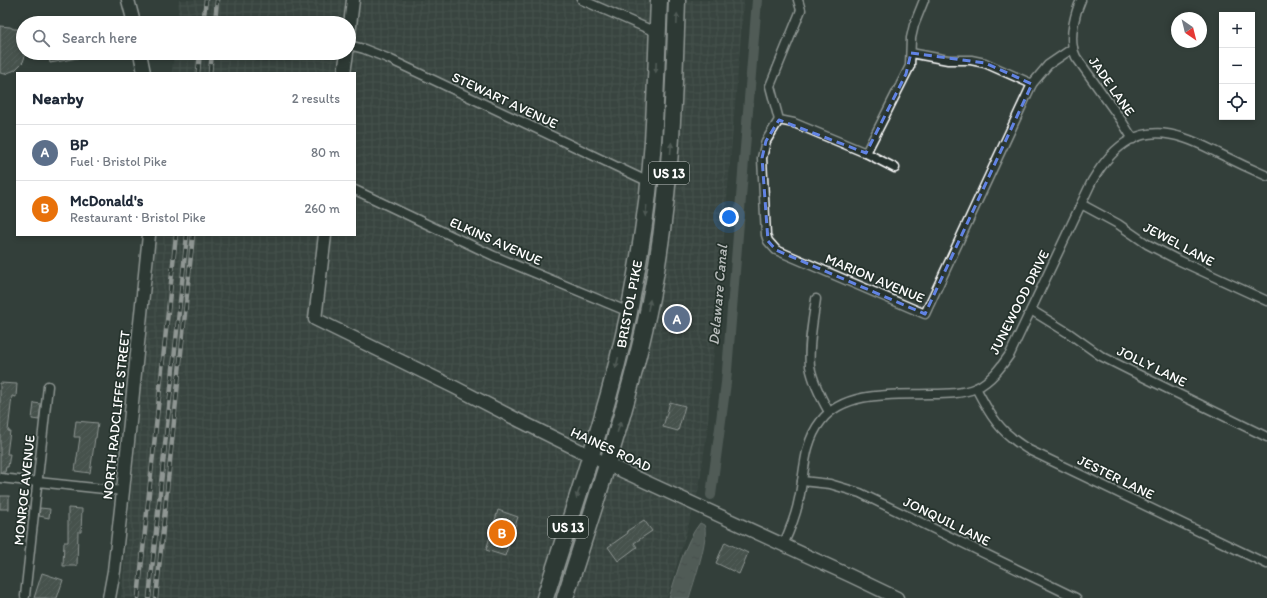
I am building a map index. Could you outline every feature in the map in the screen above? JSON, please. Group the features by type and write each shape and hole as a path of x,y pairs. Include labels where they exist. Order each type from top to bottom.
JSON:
{"highway":[{"name":"BRISTOL PIKE","path":"545,598 611,387 629,312 639,259 649,182 653,135 659,0"},
{"name":"BRISTOL PIKE","path":"565,598 629,392 654,281 661,239 672,143 678,0"}],"street":[{"path":"128,0 132,16"},
{"path":"351,16 353,0"},
{"path":"582,0 658,33"},
{"path":"798,0 801,10 770,86 778,120 794,123 866,153 895,168"},
{"path":"866,153 910,66 911,38 914,25 924,0"},
{"path":"1073,48 1075,20 1081,0"},
{"name":"STEWART AVENUE","path":"356,47 387,58 649,182"},
{"name":"MARION AVENUE","path":"778,120 766,142 762,158 766,235 768,241 776,250 925,314 1032,84 1048,65 1073,48"},
{"name":"JADE LANE","path":"1073,48 1076,57 1133,139"},
{"path":"911,53 948,60 971,60 985,63 1032,84"},
{"path":"141,60 144,72"},
{"path":"344,72 346,60"},
{"name":"JUNEWOOD DRIVE","path":"783,545 795,518 805,456 810,441 818,425 829,412 842,404 859,398 963,393 976,388 990,379 998,371 1010,354 1096,175 1108,156 1122,144 1144,134 1155,132 1168,133 1184,137 1267,176"},
{"name":"ELKINS AVENUE","path":"356,190 494,256 629,312"},
{"name":"JEWEL LANE","path":"1081,204 1118,224 1147,244 1267,301"},
{"name":"NORTH RADCLIFFE STREET","path":"110,598 123,491 149,236"},
{"name":"HAINES ROAD","path":"325,236 315,319 449,384 590,456 897,598"},
{"path":"816,299 810,356 811,368 813,379 829,412"},
{"name":"JOLLY LANE","path":"1031,310 1070,334 1101,356 1267,437"},
{"name":"MONROE AVENUE","path":"25,596 48,386"},
{"name":"JESTER LANE","path":"976,388 1002,429 1029,450 1267,564"},
{"path":"0,478 123,491"},
{"name":"JONQUIL LANE","path":"802,481 830,484 860,493 1076,598"}],"highlighted area":[{"path":"911,53 985,63 1032,84 925,314 776,250 768,241 762,158 766,141 779,120 866,153 906,74"}],"shaded area":[{"path":"179,0 744,0 707,433 699,488 667,598 121,598 156,236 356,236 356,72 172,72 173,60 356,60 356,16 178,16"}],"water":[{"path":"700,523 704,525 705,539 689,598 669,598 685,549"}],"building":[{"path":"0,26 10,27 16,29 16,60 24,60 15,70 5,74 0,73"},
{"path":"49,60 66,60 50,63"},
{"path":"0,383 17,384 16,397 12,396 7,454 10,454 8,467 6,467 5,472 0,472"},
{"path":"670,402 685,406 678,431 663,427"},
{"path":"34,403 41,404 39,420 32,419"},
{"path":"76,421 98,423 90,473 75,471 80,437 74,437"},
{"path":"0,496 9,496 9,509 0,509"},
{"path":"23,505 29,506 28,515 23,515"},
{"path":"40,508 50,509 49,518 39,516"},
{"path":"68,508 82,509 81,532 78,532 77,566 63,566 64,542 68,542"},
{"path":"498,510 518,517 505,556 486,550"},
{"path":"644,520 652,531 634,543 637,547 618,561 608,547 628,533 627,531"},
{"path":"725,542 748,553 739,574 716,563"},
{"path":"42,573 63,580 57,598 34,598"}],"waterway":[{"name":"Delaware Canal","path":"711,495 726,383 757,0"}],"railway":[{"path":"204,16 206,0"},
{"path":"216,16 217,0"},
{"path":"198,72 199,60"},
{"path":"210,72 211,60"},
{"path":"138,598 176,236"},
{"path":"149,598 187,236"},
{"path":"156,598 193,236"}],"place":[{"name":"BP","path":"677,319"},
{"name":"McDonald's","path":"502,533"}]}
